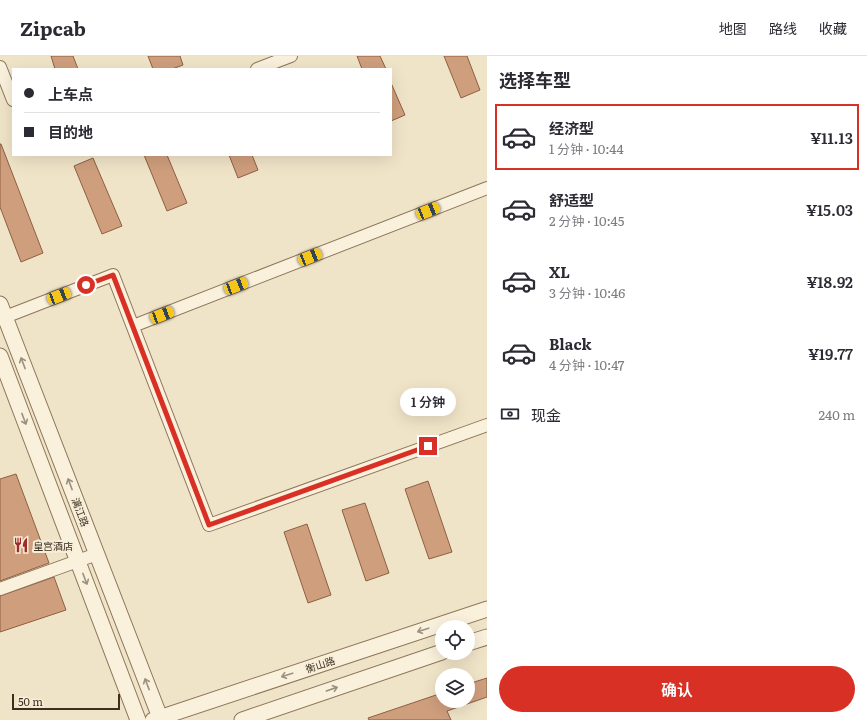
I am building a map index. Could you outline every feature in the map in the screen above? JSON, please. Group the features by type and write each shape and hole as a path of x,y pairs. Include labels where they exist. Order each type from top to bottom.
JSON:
{"street":[{"path":"260,68 291,56"},
{"path":"0,67 7,94"},
{"path":"133,326 487,188"},
{"path":"3,310 113,275 209,525 487,425"},
{"name":"漓江路","path":"3,310 97,554 158,719"},
{"name":"漓江路","path":"1,363 138,720"},
{"path":"0,589 97,554"},
{"name":"衡山路","path":"158,719 487,609"},
{"path":"475,641 487,637"},
{"path":"242,720 435,654"}],"building":[{"path":"51,56 73,56 78,68 55,68"},
{"path":"148,56 180,56 183,65 175,68 153,68"},
{"path":"357,56 380,56 386,68 362,68"},
{"path":"444,56 467,56 480,90 461,98"},
{"path":"392,85 405,115 392,121"},
{"path":"0,144 43,253 21,262 0,207"},
{"path":"144,156 167,156 187,203 167,211"},
{"path":"229,156 252,156 258,170 238,178"},
{"path":"93,158 122,226 102,234 74,166"},
{"path":"16,474 49,563 0,581 0,479"},
{"path":"428,481 452,552 429,559 405,489"},
{"path":"365,503 389,573 366,581 342,510"},
{"path":"307,524 331,595 308,603 284,532"},
{"path":"54,577 66,610 0,632 0,596"},
{"path":"487,678 487,697 475,701 475,682"},
{"path":"435,695 435,708 456,708 447,711 451,720 369,720 368,718"}],"place":[{"name":"皇宫酒店","path":"21,545"}],"route":[{"path":"86,285 113,275 209,525 428,446"}]}
